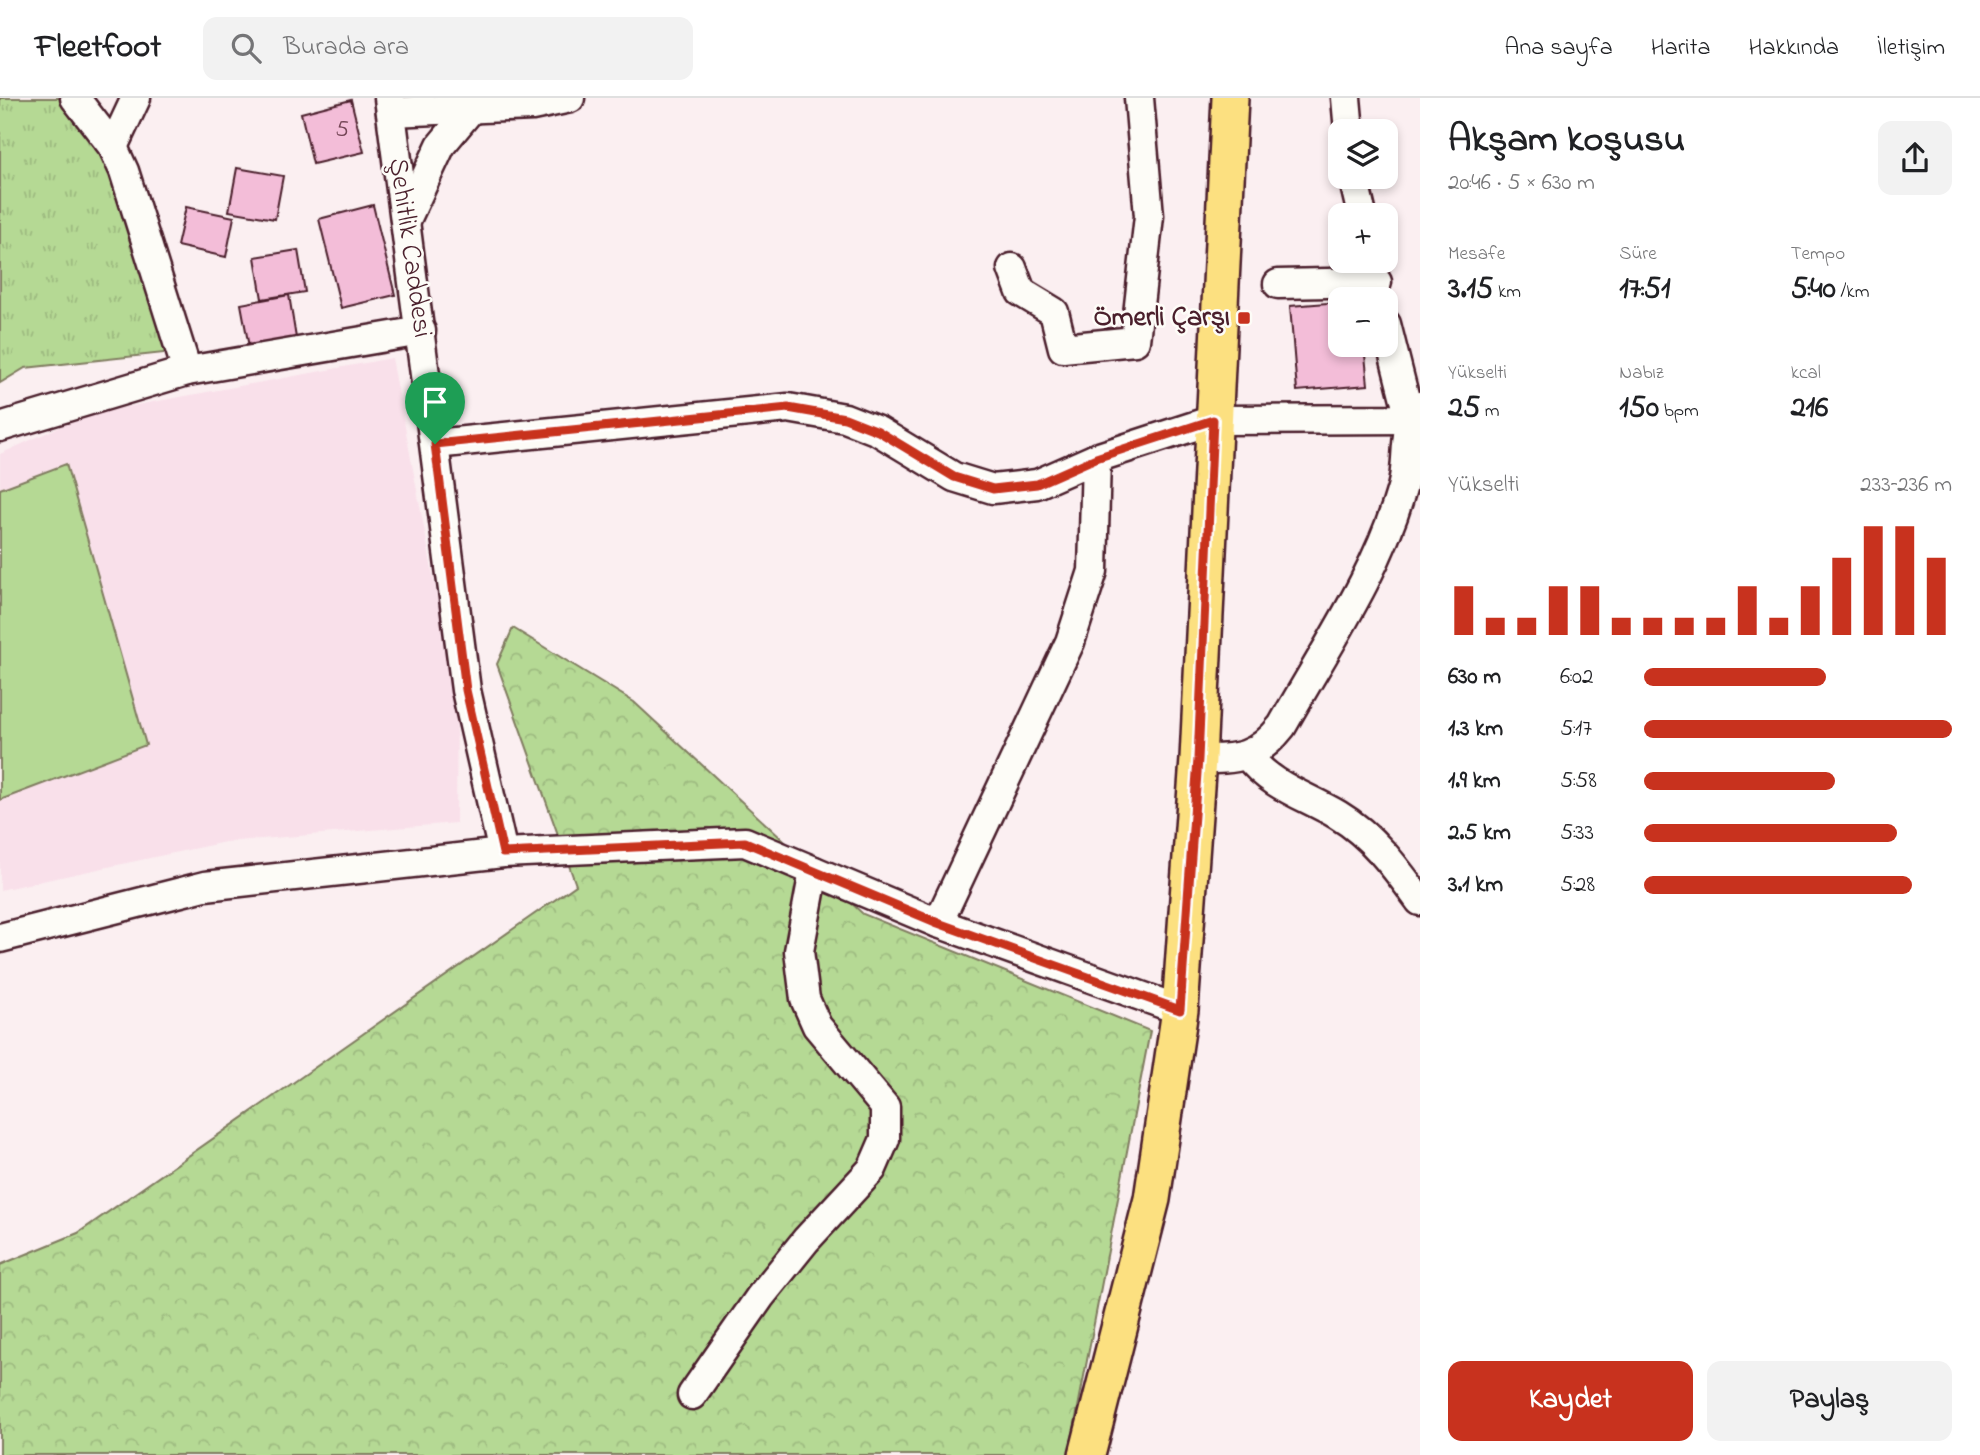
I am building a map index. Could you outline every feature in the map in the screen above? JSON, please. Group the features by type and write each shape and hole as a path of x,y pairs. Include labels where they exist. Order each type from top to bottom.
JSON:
{"main road":[{"path":"1087,1455 1152,1199 1180,1010 1198,759 1230,98"}],"street":[{"path":"75,98 113,147 124,172 187,371"},
{"path":"113,147 136,98"},
{"path":"390,105 471,109 532,106 570,98"},
{"path":"1012,268 1021,292 1054,312 1063,348 1135,341 1149,216 1139,98"},
{"path":"1346,98 1348,119"},
{"name":"Şehitlik Caddesi","path":"390,105 466,690 503,853"},
{"path":"407,220 441,145 471,109"},
{"path":"1278,284 1376,281"},
{"path":"0,427 187,371 421,331"},
{"path":"1198,759 1236,759 1248,756 1271,740 1282,726 1385,539 1405,477 1415,413 1397,357"},
{"path":"435,444 788,408 845,418 878,431 954,477 993,489 1037,484 1096,458 1213,420 1415,413"},
{"path":"938,923 1070,642 1093,571 1096,458"},
{"path":"1248,756 1267,777 1339,816 1364,834 1387,855 1420,901"},
{"path":"0,938 205,886 503,853 745,842 938,923 1180,1010"},
{"path":"692,1395 760,1297 806,1240 872,1169 885,1139 885,1107 817,1026 804,999 799,951 814,871"}],"shaded area":[{"path":"392,358 457,702 456,823 225,842 0,890 0,454 88,414"}],"green space":[{"path":"0,98 93,98 134,157 183,351 25,368 0,383"},
{"path":"66,464 146,745 0,800 0,489"},
{"path":"513,628 634,702 863,914 1150,1031 1071,1444 1093,1455 0,1455 0,1265 78,1233 576,885 497,664"}],"building":[{"path":"351,100 364,152 313,164 301,113"},
{"path":"237,168 283,176 275,219 229,211"},
{"path":"373,205 395,295 341,308 319,219"},
{"path":"186,207 234,217 226,257 177,246"},
{"path":"298,250 305,292 262,299 255,257"},
{"path":"289,295 296,338 249,347 241,304"},
{"path":"1328,303 1328,357 1365,357 1368,385 1297,391 1290,306"}],"place":[{"name":"Ömerli Çarşı","path":"1244,318"}],"route":[{"path":"788,408 845,418 878,431 954,477 976,486 1014,489 1037,484 1096,458 1213,420 1198,759 1180,1010 938,923 745,842 503,853 466,690 435,444 788,408"}]}
